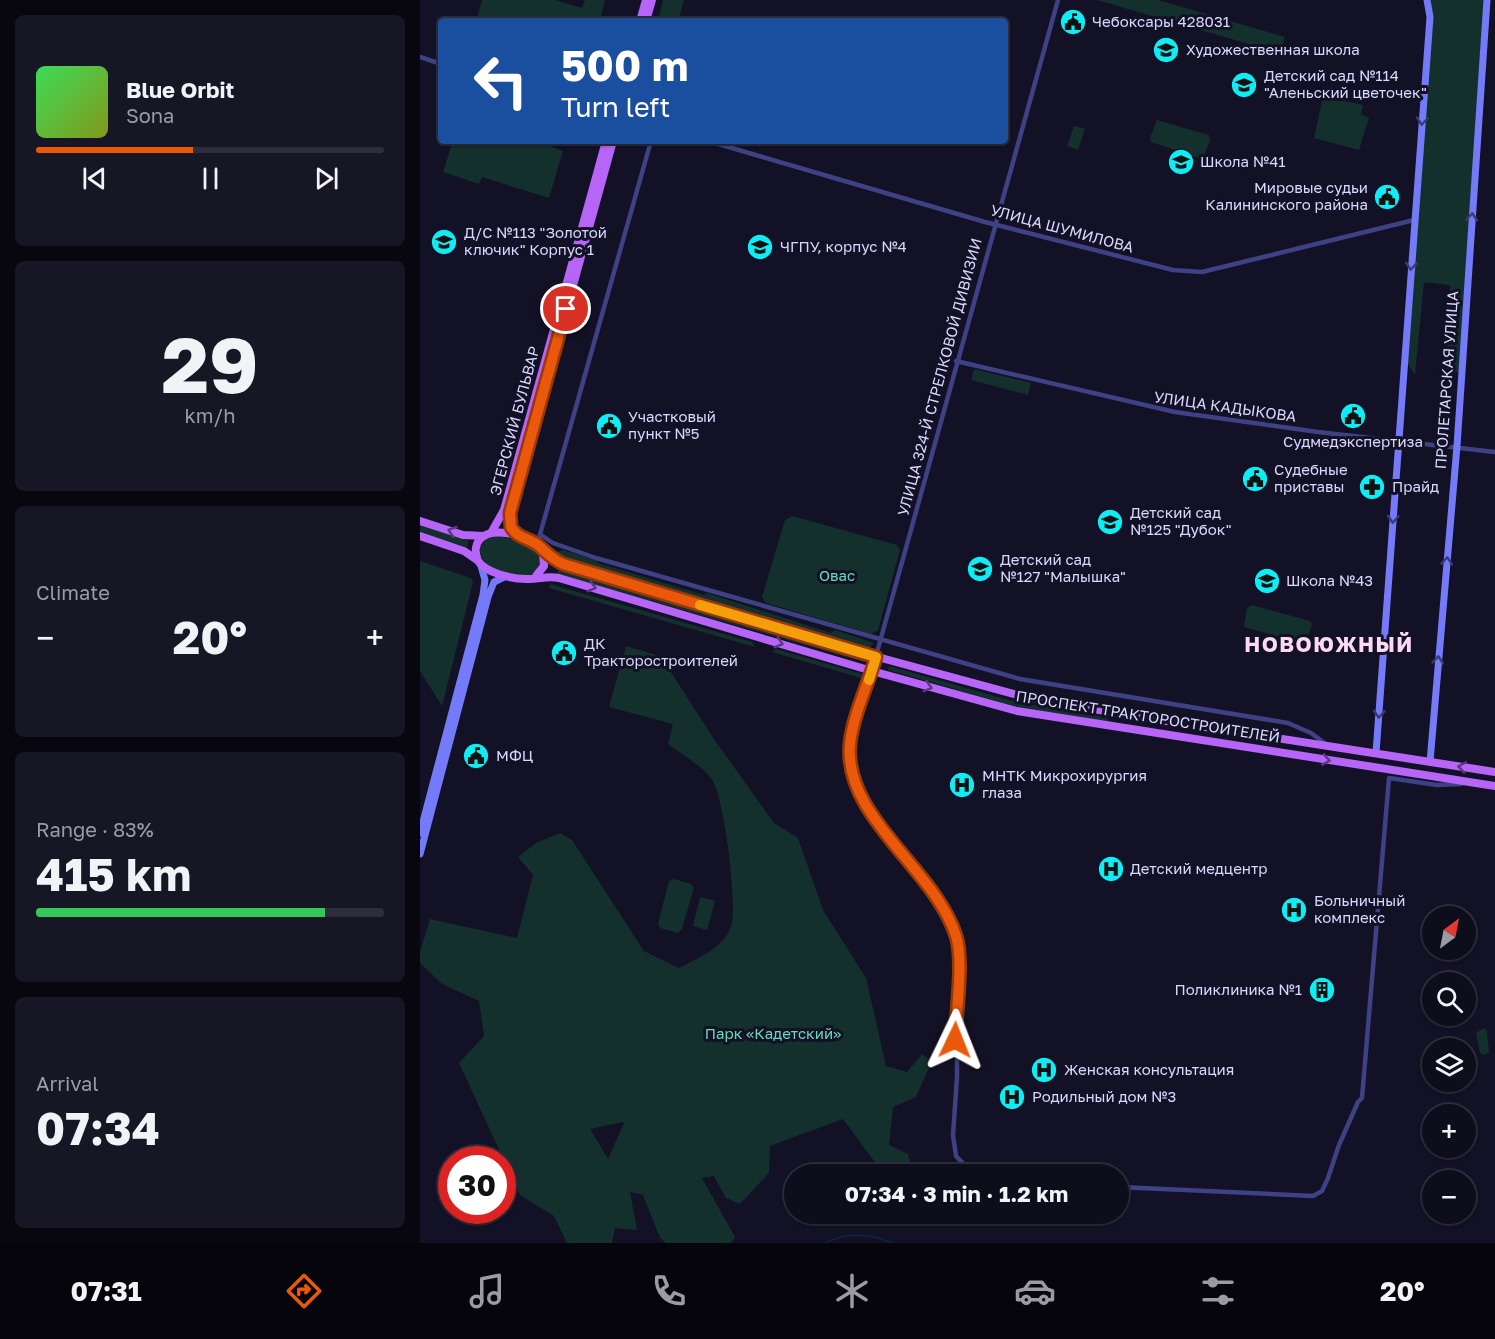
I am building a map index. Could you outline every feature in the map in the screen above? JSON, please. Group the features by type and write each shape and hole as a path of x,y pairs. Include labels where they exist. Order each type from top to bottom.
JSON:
{"main road":[{"path":"641,18 646,0"},
{"path":"647,18 652,0"},
{"name":"ЭГЕРСКИЙ БУЛЬВАР","path":"522,539 513,531 509,518 605,144"},
{"name":"ЭГЕРСКИЙ БУЛЬВАР","path":"575,263 612,144"},
{"name":"ЭГЕРСКИЙ БУЛЬВАР","path":"480,563 476,546 488,534 504,510 540,392"},
{"name":"ПРОСПЕКТ ТРАКТОРОСТРОИТЕЛЕЙ","path":"420,521 463,535 488,534 522,539 563,564 876,657 1025,697 1118,714 1495,772"},
{"name":"ПРОСПЕКТ ТРАКТОРОСТРОИТЕЛЕЙ","path":"420,536 464,551 480,563 508,576 528,579 559,578 872,671 1017,711 1495,786"},
{"path":"535,577 544,566 540,548"},
{"path":"872,671 876,657"},
{"path":"1115,728 1118,714"},
{"path":"1194,740 1196,726"},
{"path":"1305,757 1307,743"},
{"path":"1376,753 1378,768"},
{"path":"1423,775 1430,762"}],"street":[{"name":"УЛИЦА 324-Й СТРЕЛКОВОЙ ДИВИЗИИ","path":"876,657 956,361 1058,0"},
{"path":"1376,753 1430,17 1427,0"},
{"name":"ПРОЛЕТАРСКАЯ УЛИЦА","path":"1430,762 1457,446 1487,0"},
{"path":"420,57 438,63"},
{"path":"540,548 541,535 650,144"},
{"name":"УЛИЦА ШУМИЛОВА","path":"718,144 994,224 1160,268 1189,272 1202,272 1414,219"},
{"name":"УЛИЦА КАДЫКОВА","path":"956,361 1143,406 1253,424 1495,452"},
{"path":"541,535 553,543 588,556 880,641 1055,686 1288,723 1311,733 1327,746"},
{"path":"453,717 484,587 480,563"},
{"path":"420,854 439,770 489,591 497,580 508,576"},
{"path":"872,671 852,732 850,746 853,775 866,804 939,899 957,938 957,1077 953,1135 956,1156 964,1164"},
{"path":"1378,768 1389,778 1437,784 1476,783"},
{"path":"1129,1188 1313,1197 1322,1191 1339,1145 1362,1098 1389,778"},
{"path":"420,833 426,823"}],"green space":[{"path":"482,0 555,0 582,8 585,0 605,0 601,18 477,18"},
{"path":"663,0 684,0 679,18 659,18"},
{"path":"1097,0 1158,0 1285,37 1280,53"},
{"path":"1427,0 1485,0 1462,370 1441,378 1450,285 1424,282 1415,375 1404,357 1430,17"},
{"path":"1323,96 1363,105 1361,114 1369,118 1359,150 1314,138"},
{"path":"1157,120 1209,135 1210,140 1204,156 1200,158 1151,142 1150,138"},
{"path":"1074,126 1085,129 1078,150 1067,146"},
{"path":"452,144 544,144 563,151 549,198 482,177 479,184 443,172"},
{"path":"974,369 1031,383 1028,395 971,380"},
{"name":"Овас","path":"792,516 897,545 900,550 878,630 871,634 766,603 762,597 785,520"},
{"path":"420,525 469,541 467,547 420,532"},
{"path":"497,535 534,546 541,557 539,569 527,577 503,573 489,567 484,562 480,547 486,539"},
{"path":"563,550 596,560 598,563 704,595 707,593 831,633 835,630 874,643 869,649 562,558 554,553"},
{"path":"420,561 471,578 473,582 442,706 420,671"},
{"path":"559,569 865,660 864,662 557,574"},
{"path":"550,584 752,642 755,647 549,588"},
{"path":"1252,605 1310,621 1312,625 1306,642 1302,643 1244,627 1247,608"},
{"name":"Парк «Кадетский»","path":"626,646 666,658 665,663 714,739 774,823 798,838 823,910 866,978 886,1066 907,1072 922,1054 932,1061 916,1097 893,1107 889,1145 908,1154 911,1164 881,1164 874,1161 843,1119 770,1146 769,1173 740,1204 726,1198 714,1176 702,1178 735,1237 731,1243 666,1243 660,1238 643,1195 630,1192 637,1230 615,1228 612,1243 567,1243 554,1216 520,1195 516,1186 516,1146 497,1146 459,1063 484,1036 479,1001 442,984 420,963 420,952 430,919 517,938 533,875 518,857 536,843 560,833 572,840 644,951 679,968 702,956 723,940 731,926 733,896 721,805 716,788 707,773 668,744 673,724 609,707","holes":["623,1122 624,1123 608,1159 590,1129"]},
{"path":"776,649 862,674 861,678 772,652"},
{"path":"889,666 1012,701 1108,718 1107,722 1011,705 888,670"},
{"path":"674,879 694,887 682,929 678,933 660,928 658,924 669,881"},
{"path":"700,897 715,901 707,930 693,926"},
{"path":"1484,1028 1487,1030 1489,1053 1483,1055 1480,1052 1476,1033"}],"waterway":[{"path":"826,1243 842,1237 859,1235 876,1237 892,1243"}],"slow traffic":[{"path":"700,605 876,657 869,680"}],"place":[{"name":"Чебоксары 428031","path":"1073,22"},
{"name":"Художественная школа","path":"1166,50"},
{"name":"Детский сад №114 \"Аленьский цветочек\"","path":"1244,85"},
{"name":"Школа №41","path":"1181,162"},
{"name":"Мировые судьи Калининского района","path":"1387,197"},
{"name":"Д/С №113 \"Золотой ключик\" Корпус 1","path":"444,242"},
{"name":"ЧГПУ, корпус №4","path":"760,247"},
{"name":"Судмедэкспертиза","path":"1353,416"},
{"name":"Участковый пункт №5","path":"609,426"},
{"name":"Судебные приставы","path":"1255,479"},
{"name":"Прайд","path":"1372,487"},
{"name":"Детский сад №125 \"Дубок\"","path":"1110,522"},
{"name":"Детский сад №127 \"Малышка\"","path":"980,569"},
{"name":"Школа №43","path":"1267,581"},
{"name":"ДК Тракторостроителей","path":"564,653"},
{"name":"МФЦ","path":"476,756"},
{"name":"МНТК Микрохирургия глаза","path":"962,785"},
{"name":"Детский медцентр","path":"1111,869"},
{"name":"Больничный комплекс","path":"1294,910"},
{"name":"Поликлиника №1","path":"1322,990"},
{"name":"Женская консультация","path":"1044,1070"},
{"name":"Родильный дом №3","path":"1012,1097"}],"district":[{"name":"НОВОЮЖНЫЙ","path":"1329,645"}],"route":[{"path":"566,309 510,513 509,522 513,531 522,539 537,545 546,555 563,564 876,657 852,732 850,746 853,775 866,804 939,899 951,921 958,947 955,1040"}]}
